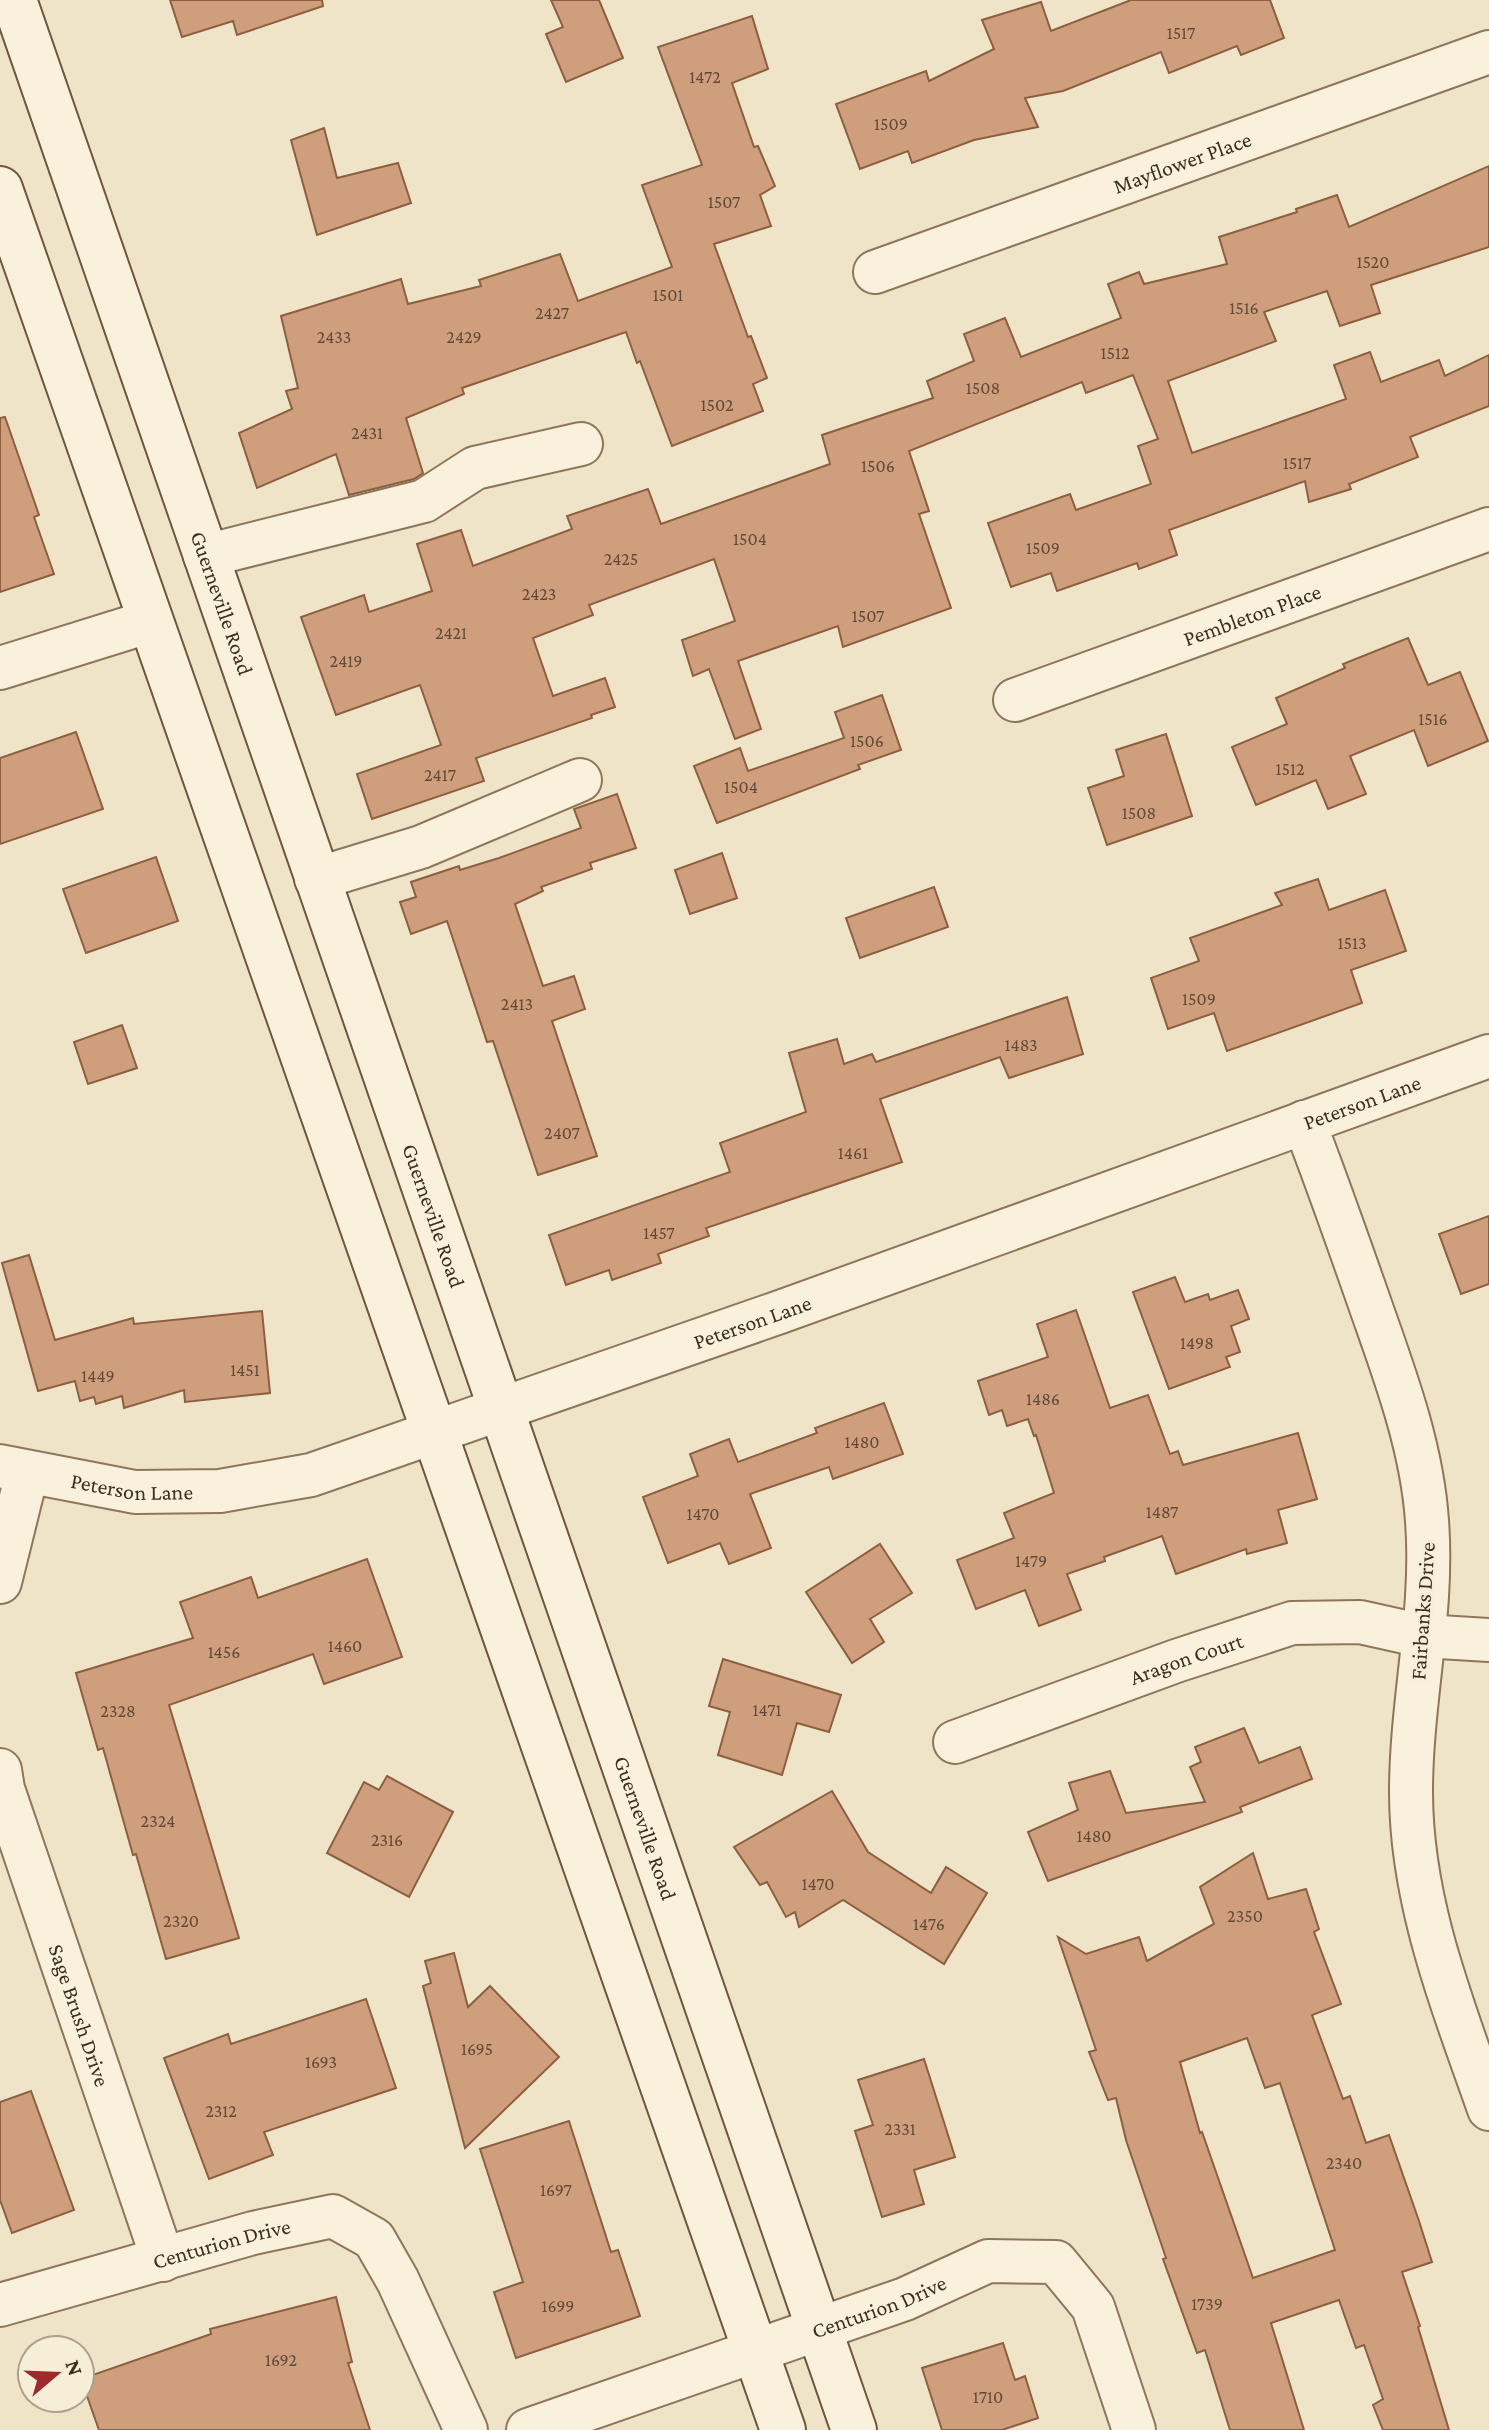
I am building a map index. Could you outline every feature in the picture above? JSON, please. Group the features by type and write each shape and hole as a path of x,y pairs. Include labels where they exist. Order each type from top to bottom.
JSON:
{"main road":[{"name":"Guerneville Road","path":"14,0 854,2430"},
{"path":"0,189 783,2430"}],"street":[{"name":"Mayflower Place","path":"875,272 1489,52"},
{"path":"205,556 424,501 475,468 581,444"},
{"name":"Pembleton Place","path":"1015,700 1489,529"},
{"path":"0,668 151,621"},
{"path":"316,879 421,847 580,780"},
{"name":"Peterson Lane","path":"14,1470 135,1492 220,1491 311,1475 780,1312 1489,1056"},
{"name":"Fairbanks Drive","path":"1304,1122 1386,1351 1416,1446 1427,1519 1429,1578 1415,1701 1411,1795 1420,1893 1440,1971 1489,2109"},
{"path":"0,1582 14,1470"},
{"name":"Aragon Court","path":"955,1742 1176,1661 1292,1623 1360,1622 1423,1636 1489,1640"},
{"name":"Sage Brush Drive","path":"0,1770 3,1789 163,2260"},
{"name":"Centurion Drive","path":"0,2305 253,2233 333,2216 374,2239 398,2281 466,2430"},
{"name":"Centurion Drive","path":"528,2430 905,2299 988,2261 1056,2262 1093,2307 1134,2430"}],"building":[{"path":"170,0 322,0 323,6 237,35 233,21 182,37"},
{"path":"551,0 599,0 623,58 566,82 546,34 563,27"},
{"path":"1131,0 1270,0 1284,38 1241,55 1237,46 1169,73 1161,52 1063,91 1025,98 1038,127 974,140 912,163 908,151 860,169 836,104 926,71 929,81 994,49 982,20 1041,2 1051,31"},
{"path":"752,16 768,69 732,83 754,147 758,146 775,186 760,195 771,226 714,244 748,337 751,336 767,378 753,384 763,411 672,446 626,332 462,388 464,394 406,418 423,473 414,479 349,495 336,454 257,488 239,433 292,409 286,391 298,388 281,316 401,279 408,304 481,286 479,280 560,254 578,301 672,267 642,185 702,165 658,47"},
{"path":"324,128 337,178 398,163 411,203 317,235 291,140"},
{"path":"1489,166 1489,247 1371,285 1380,313 1340,326 1327,291 1264,312 1276,341 1168,381 1192,453 1346,399 1334,365 1370,352 1381,382 1439,360 1445,376 1489,355 1489,406 1410,437 1418,457 1349,484 1351,489 1309,502 1305,481 1169,530 1177,555 1139,569 1137,563 1057,591 1051,573 1011,587 988,523 1070,494 1076,510 1151,484 1138,446 1158,439 1133,375 1086,393 1082,382 909,451 929,511 919,514 951,608 843,647 838,626 738,661 761,729 735,739 709,669 693,676 682,640 735,621 714,559 589,605 593,615 533,638 553,696 605,678 615,707 591,715 592,718 476,758 484,781 372,819 357,774 441,745 420,685 336,715 301,617 364,595 369,612 432,591 417,544 461,530 473,566 572,529 567,516 648,489 661,524 830,464 822,435 933,398 927,381 974,361 964,334 1005,318 1021,357 1121,318 1108,284 1139,272 1144,284 1227,264 1219,237 1297,212 1296,209 1337,195 1349,227"},
{"path":"5,417 39,515 34,517 54,574 0,592 0,418"},
{"path":"1408,638 1428,685 1460,672 1488,741 1428,766 1414,730 1350,756 1366,794 1328,809 1316,780 1256,805 1232,747 1287,724 1276,698 1345,668 1343,664"},
{"path":"882,695 901,750 858,765 860,769 717,823 694,766 740,748 748,771 844,738 835,712"},
{"path":"76,732 103,809 0,844 0,758"},
{"path":"1166,734 1192,816 1107,845 1088,788 1124,776 1116,750"},
{"path":"617,794 636,848 590,863 592,869 541,887 543,891 515,904 543,986 574,976 585,1009 552,1021 597,1156 538,1175 493,1041 487,1042 447,921 411,934 400,902 416,897 411,882 459,866 460,870 499,858 581,828 574,809"},
{"path":"722,853 737,898 690,914 675,870"},
{"path":"156,857 178,921 86,953 63,889"},
{"path":"1318,879 1329,910 1385,890 1406,951 1351,970 1362,1003 1227,1051 1214,1013 1168,1029 1151,978 1199,961 1190,938 1282,905 1275,893"},
{"path":"934,887 948,927 860,958 846,918"},
{"path":"1067,997 1083,1054 1009,1078 1000,1057 880,1099 902,1162 706,1228 709,1236 658,1254 661,1263 612,1280 609,1270 566,1285 549,1235 730,1172 720,1143 806,1112 789,1053 837,1039 844,1064 872,1054 876,1062"},
{"path":"122,1025 137,1068 88,1084 74,1042"},
{"path":"1489,1216 1489,1284 1461,1294 1439,1234"},
{"path":"29,1255 55,1340 133,1318 134,1324 262,1311 270,1393 185,1402 184,1390 124,1408 122,1396 96,1404 94,1397 80,1401 75,1381 38,1391 2,1263"},
{"path":"1175,1277 1185,1302 1208,1294 1210,1300 1238,1290 1249,1319 1231,1326 1240,1352 1226,1357 1230,1367 1169,1389 1133,1292"},
{"path":"1076,1310 1110,1408 1148,1395 1170,1454 1178,1451 1183,1465 1298,1433 1317,1499 1278,1510 1287,1543 1247,1554 1246,1549 1176,1574 1162,1536 1104,1557 1105,1561 1067,1574 1081,1610 1039,1626 1025,1590 976,1609 957,1560 1014,1538 1004,1513 1054,1493 1028,1419 1007,1426 1002,1410 989,1415 978,1381 1048,1357 1037,1324"},
{"path":"884,1403 903,1454 833,1479 829,1467 750,1494 771,1548 729,1564 720,1543 668,1563 643,1497 698,1476 690,1454 729,1439 738,1462 817,1433 815,1428"},
{"path":"880,1544 912,1593 870,1619 884,1642 852,1663 806,1592"},
{"path":"367,1559 402,1657 324,1684 313,1654 169,1705 239,1938 166,1959 103,1748 98,1750 76,1673 193,1638 180,1602 251,1577 258,1598"},
{"path":"723,1659 841,1695 829,1732 797,1723 782,1775 718,1755 730,1712 709,1706"},
{"path":"1244,1728 1259,1763 1300,1747 1312,1779 1240,1807 1242,1812 1048,1881 1028,1832 1078,1810 1069,1783 1110,1771 1126,1813 1205,1802 1190,1767 1201,1762 1195,1747"},
{"path":"387,1776 453,1812 409,1897 327,1853 364,1782 379,1790"},
{"path":"832,1791 868,1852 931,1893 946,1867 987,1893 944,1964 843,1900 799,1927 795,1912 786,1917 767,1882 760,1885 734,1847"},
{"path":"1253,1853 1268,1899 1306,1889 1319,1929 1314,1932 1341,2004 1312,2015 1343,2099 1350,2096 1366,2143 1389,2135 1432,2262 1402,2272 1449,2430 1383,2430 1373,2405 1383,2399 1364,2345 1356,2348 1339,2300 1271,2323 1304,2430 1230,2430 1205,2350 1197,2353 1163,2259 1166,2258 1126,2140 1116,2098 1108,2100 1089,2052 1096,2050 1058,1937 1086,1954 1139,1937 1147,1961 1214,1924 1200,1887","holes":["1247,2038 1265,2088 1280,2083 1335,2250 1253,2278 1200,2133 1180,2062"]},
{"path":"454,1953 468,2007 490,1986 559,2057 465,2148 423,1986 431,1983 425,1961"},
{"path":"366,1999 396,2088 264,2132 273,2155 209,2179 164,2058 228,2034 231,2044"},
{"path":"924,2059 955,2157 914,2170 924,2204 882,2217 855,2131 873,2125 858,2080"},
{"path":"31,2091 74,2210 12,2233 0,2200 0,2102"},
{"path":"569,2121 611,2252 618,2250 640,2316 516,2358 494,2292 523,2282 480,2149"},
{"path":"336,2297 352,2362 348,2363 370,2430 99,2430 93,2414 96,2414 96,2374 211,2334 210,2329"},
{"path":"1003,2343 1015,2380 1025,2376 1038,2418 1002,2430 942,2430 922,2368"}]}
